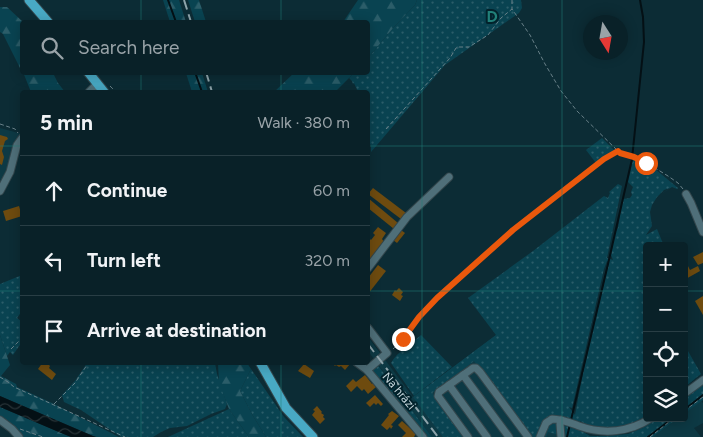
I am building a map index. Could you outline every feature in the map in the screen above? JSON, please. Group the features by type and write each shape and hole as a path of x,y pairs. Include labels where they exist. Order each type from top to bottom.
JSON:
{"main road":[{"path":"29,0 46,20"},
{"path":"90,75 98,84 107,89"},
{"path":"262,365 286,408 313,437"}],"street":[{"path":"91,90 98,84"},
{"path":"0,191 10,172 17,145 20,141"},
{"path":"370,265 407,217 449,177"},
{"path":"686,194 703,232"},
{"path":"367,370 388,353 370,330"},
{"name":"Na hrázi","path":"360,365 367,370 422,437"},
{"path":"468,437 438,396 440,392 473,368 480,372 528,437"},
{"path":"463,374 509,437"},
{"path":"688,391 703,380"},
{"path":"449,385 487,437"},
{"path":"540,437 544,426 548,421 554,419 593,430 614,431 636,427 644,422"},
{"path":"0,420 12,429 18,437"},
{"path":"561,437 560,424 567,422"}],"path":[{"path":"512,0 512,8 530,35 561,91 577,111 620,153 634,157 668,176 678,183 686,194"},
{"path":"386,130 450,58 456,48 469,47 488,35 512,8"},
{"path":"0,124 15,129 20,135"},
{"path":"388,353 403,339 419,317 437,298 513,230 604,159 618,151"},
{"path":"11,349 20,340"},
{"path":"54,405 87,365"},
{"path":"0,377 14,387 125,437"},
{"path":"688,408 703,396"},
{"path":"650,437 669,422"},
{"path":"12,429 20,429 43,437"}],"shaded area":[{"path":"0,128 20,133 20,139 9,169 0,185"},
{"path":"508,326 580,422 578,429 591,437 432,437 370,354 370,340 413,397"},
{"path":"701,401 703,403 703,423 694,428 701,437 653,437 673,422 688,422 688,411"}],"green space":[{"path":"163,0 179,0 185,20 169,20"},
{"path":"188,0 199,0 205,20 194,20"},
{"path":"358,0 417,0 415,5 370,56 370,20 344,20"},
{"path":"417,0 521,0 522,8 519,13 445,65 371,152 370,90 357,90 349,78 352,75 370,75 370,56 415,5"},
{"path":"0,7 7,7 21,20 20,68 3,34 0,32"},
{"path":"24,75 54,75 63,90 30,90"},
{"path":"187,75 203,75 207,90 191,90"},
{"path":"292,75 352,75 337,90 276,90"},
{"path":"602,138 614,150 596,163 586,150"},
{"path":"633,160 655,169 678,188 672,187 661,194 670,188 664,190 652,205 650,212 652,226 646,235 657,229 662,242 643,242 643,420 624,427 613,428 596,427 580,421 578,429 590,436 606,436 628,434 651,422 673,422 653,437 558,437 559,435 548,432 546,437 532,437 474,361 432,393 465,437 443,437 413,397 496,335 468,298 604,196 608,198 609,192 618,184 622,186 607,258 613,260 611,255 623,199 630,198 633,187 628,182","holes":["607,261 609,262 575,415 569,407 572,408"]},
{"path":"20,276 20,314 17,318 20,320 20,345 13,355 10,352 7,356 0,335 0,284"},
{"path":"0,335 10,365 1,376 16,384 17,387 119,437 93,436 0,396"},
{"path":"421,335 452,367 414,396 391,363 401,351"},
{"path":"688,351 701,374 688,385"},
{"path":"377,364 432,437 424,437 371,372"},
{"path":"86,365 215,365 227,404 225,409 187,426 170,428 153,437 121,437 81,410 64,402 62,395 75,381"},
{"path":"218,365 248,365 251,369 240,391 266,437 249,437 229,409 219,383"},
{"path":"251,369 284,417 303,437 266,437 240,391"},
{"path":"703,382 703,400 688,411 688,394"},
{"path":"0,407 71,437 21,437 0,418"},
{"path":"229,409 249,437 168,437"}],"water":[{"path":"0,396 96,437 71,437 0,407"}],"building":[{"path":"0,135 8,139 5,141 2,151 4,157 2,165 0,164"},
{"path":"373,188 406,213 401,219 370,196"},
{"path":"370,200 398,223 394,229 370,210"},
{"path":"19,206 20,217 6,221 3,211"},
{"path":"378,227 386,233 382,239 384,242 371,259 370,239 375,235 373,233"},
{"path":"401,230 405,233 397,243 393,240"},
{"path":"703,252 703,263 698,265 693,257"},
{"path":"378,265 386,271 370,291 370,275"},
{"path":"688,266 690,270 698,266 700,271 688,278"},
{"path":"399,288 403,292 400,301 392,295"},
{"path":"703,296 703,315 695,301"},
{"path":"41,365 49,365 49,368 56,374 52,380 38,369"},
{"path":"305,365 314,371 310,378 298,371"},
{"path":"336,365 349,365 345,370 341,366"},
{"path":"365,375 376,387 368,394 364,389 362,391 357,386 351,392 346,386 353,379 356,382"},
{"path":"375,395 383,404 381,406 378,403 376,405 374,403 370,407 366,403"},
{"path":"317,406 325,419 320,424 312,415 315,411 313,410"},
{"path":"392,411 399,416 391,425 393,426 391,429 390,427 387,430 381,425"},
{"path":"402,421 415,433 414,437 402,437 406,433 398,425"}],"waterway":[{"path":"168,0 175,20"},
{"path":"571,420 632,159 644,42 640,0"},
{"path":"196,75 201,90"},
{"path":"688,407 703,395"},
{"path":"648,437 668,422"},
{"path":"567,437 570,424"}],"railway":[{"path":"184,0 190,20"},
{"path":"207,75 211,90"},
{"path":"370,347 438,437"}],"route":[{"path":"403,339 419,317 437,298 513,230 604,159 618,151 646,163"}]}
